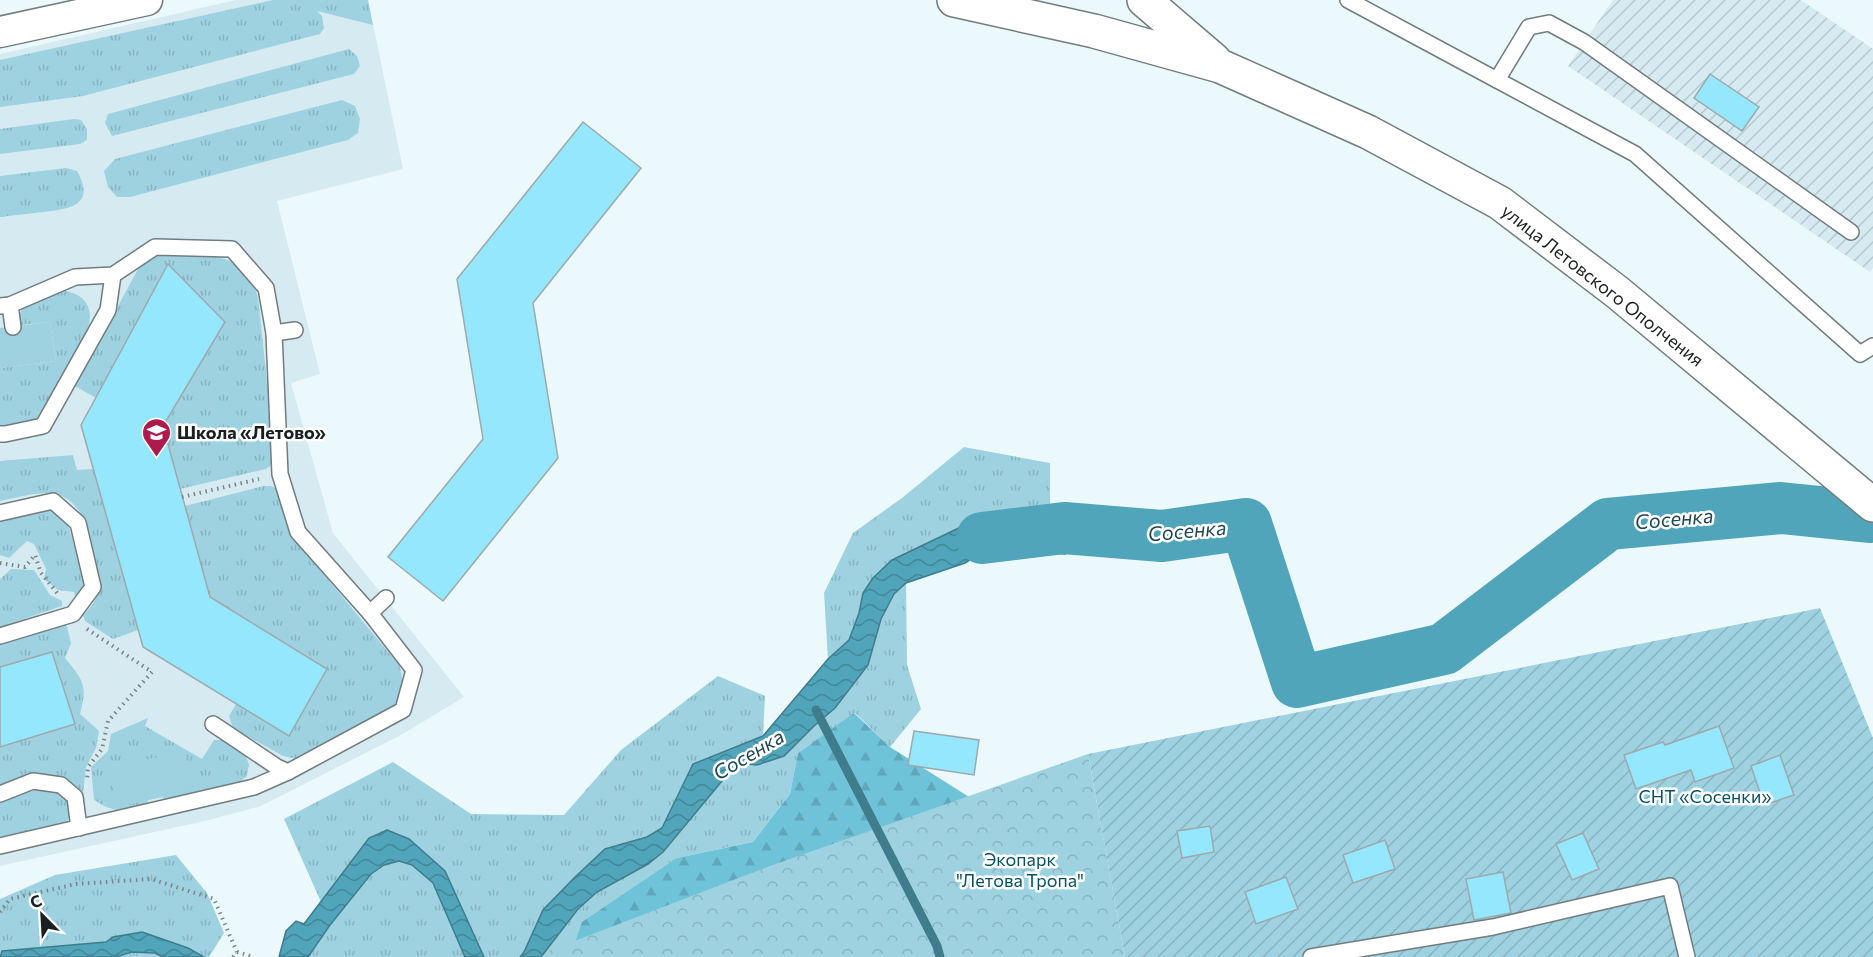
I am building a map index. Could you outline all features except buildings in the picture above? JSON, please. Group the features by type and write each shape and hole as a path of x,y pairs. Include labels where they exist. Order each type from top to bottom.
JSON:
{"main road":[{"path":"1144,0 1220,66"},
{"name":"улица Летовского Ополчения","path":"959,1 1094,31 1220,66 1368,132 1500,203 1617,292 1873,505"}],"street":[{"path":"0,32 147,0"}],"lane":[{"path":"1348,0 1635,154 1860,354 1873,346"},
{"path":"1497,80 1529,27 1549,23 1584,42 1851,232"},
{"path":"0,846 79,828 156,804 254,787 288,772 403,710 414,670 370,613 298,532 280,474 274,333 266,288 232,249 155,248 113,275 75,277 5,305 14,327"},
{"path":"0,434 5,435 43,426 108,310 113,275"},
{"path":"274,333 295,330"},
{"path":"0,513 53,501 78,523 93,587 73,614 0,636"},
{"path":"370,613 387,598"},
{"path":"213,724 288,772"},
{"path":"0,794 33,781 61,785 75,797 79,828"},
{"path":"1311,957 1493,927 1670,886 1687,957"}],"path":[{"path":"182,497 280,474"},
{"path":"102,749 108,721"},
{"path":"0,912 10,899 76,884 151,879 214,899 237,952"},
{"path":"233,957 237,952"},
{"path":"237,952 254,957"}],"shaded area":[{"name":"Школа «Летово»","path":"236,0 368,0 403,169 277,201 320,374 291,383 333,533 464,697 401,735 261,806 209,820 0,866 0,54"},
{"path":"1613,0 1801,0 1873,49 1873,268 1870,272 1568,66"}],"green space":[{"path":"273,0 368,0 373,25 317,11 322,16 324,28 320,34 83,96 0,107 0,60"},
{"path":"349,49 357,56 360,66 354,74 112,136 105,123 108,114"},
{"path":"342,100 355,106 360,119 358,133 348,140 130,197 117,197 108,187 104,171 115,159"},
{"path":"81,120 87,129 87,140 80,144 0,154 0,129"},
{"path":"66,168 77,171 82,182 84,191 78,203 53,211 0,217 0,176"},
{"path":"207,255 221,258 233,262 252,282 258,298 275,455 273,464 266,469 180,489 163,426 225,322 169,265 96,398 75,386 138,269 153,257"},
{"path":"66,291 78,295 86,303 90,313 89,326 44,413 29,422 0,426 0,368 56,361 50,322 21,325 21,311 35,301"},
{"path":"50,322 56,361 0,368 0,328"},
{"path":"964,447 1050,463 1050,520 1018,516 863,593 859,613 849,640 828,659 824,593 853,533 902,498"},
{"path":"73,455 77,470 93,469 138,630 113,639 85,621 83,615 93,603 99,588 84,520 77,508 68,500 48,493 0,501 0,461"},
{"path":"264,486 277,489 284,515 294,537 399,665 402,678 400,694 391,709 297,759 283,756 233,728 229,716 236,704 289,735 327,669 210,597 185,506"},
{"path":"42,507 51,509 67,521 84,579 82,595 76,599 74,592 58,590 44,579 46,569 34,544 27,541 9,558 0,555 0,517"},
{"path":"11,569 34,570 50,595 62,601 62,606 0,627 0,579"},
{"path":"906,583 907,665 921,709 890,747 855,713 798,753 790,794 753,842 677,858 570,957 541,957 578,909 597,892 663,852 732,769 748,764 757,765 814,726 835,708 868,665 881,619 894,594"},
{"name":"СНТ «Сосенки»","path":"1820,608 1873,738 1873,957 1125,957 1088,754"},
{"path":"66,623 71,643 65,658 80,678 84,689 80,714 99,731 96,748 86,767 83,793 64,779 47,775 31,776 0,787 0,747 75,724 52,652 0,667 0,644"},
{"path":"718,676 765,696 763,736 693,764 662,828 647,837 605,849 520,957 484,957 445,871 409,839 342,874 321,902 284,819 393,762 471,814 564,815 621,750"},
{"name":"Экопарк \"Летова Тропа\"","path":"854,713 890,747 977,802 1125,957 570,957 582,922 677,858 753,842 790,794 798,753"},
{"path":"148,718 145,726 202,759 214,740 223,740 244,752 249,764 247,776 237,784 166,801 162,797 193,789 118,807 148,800 147,805 125,810 109,808 94,800 91,767 108,751 111,734"},
{"path":"184,751 193,790 118,807 109,768"},
{"name":"Экопарк \"Летова Тропа\"","path":"1088,754 1125,957 533,957 770,866"},
{"path":"42,788 54,790 68,799 72,815 66,822 0,837 0,801"},
{"path":"176,855 207,893 224,933 209,957 204,957 188,948 113,937 106,942 0,953 0,899 55,875"},
{"path":"399,861 412,865 433,883 465,957 308,957 330,925 371,874 384,865"},
{"path":"131,952 155,953 163,957 117,957"}],"water":[{"path":"1018,516 1050,520 1065,554 987,549 965,563 906,583 894,594 881,619 868,665 835,708 784,756 757,765 747,764 732,769 663,852 648,864 597,892 578,909 541,957 520,957 543,910 605,849 647,837 662,828 693,764 763,736 828,659 849,640 859,613 863,593 873,578 892,560 965,525"},
{"path":"387,830 409,839 445,871 484,957 465,957 433,883 412,865 399,861 384,865 371,874 330,925 308,957 279,957 286,931 296,921 304,924 369,838"},
{"path":"142,932 188,948 204,957 163,957 155,953 131,952 117,957 0,957 2,951 106,942 113,937"}],"waterway":[{"name":"Сосенка","path":"982,538 1064,528 1162,536 1246,524 1297,682 1444,649 1608,524 1781,508 1869,517 1873,514"},
{"path":"816,710 937,946 940,957"}],"place":[{"name":"Школа «Летово»","path":"156,458"}]}
